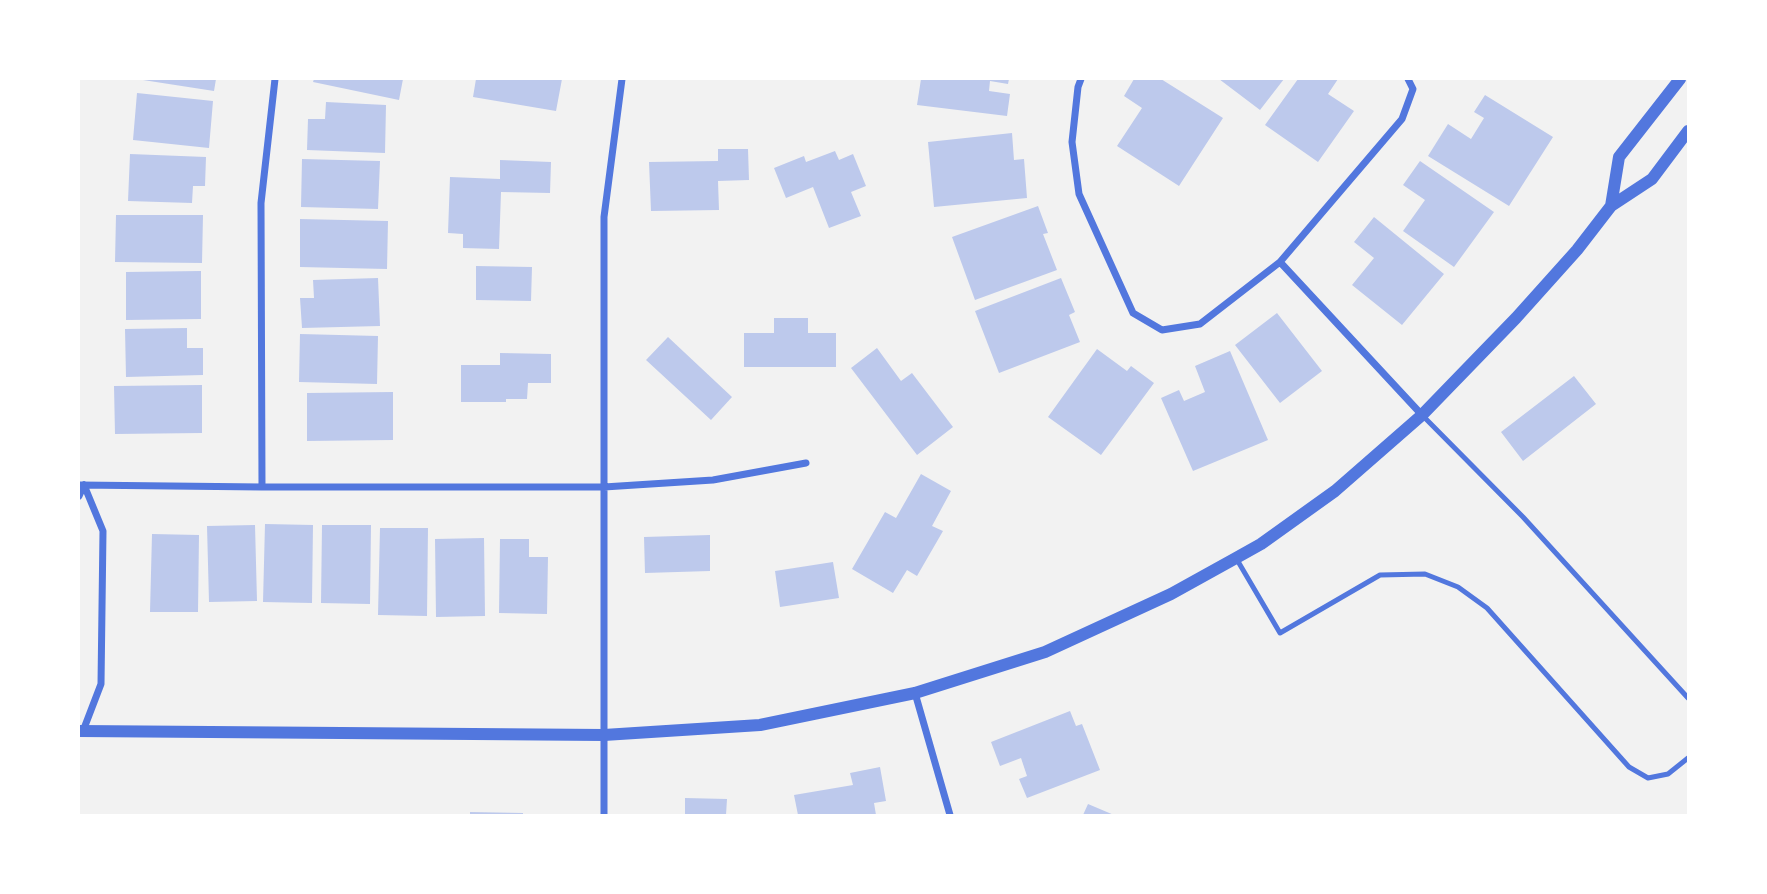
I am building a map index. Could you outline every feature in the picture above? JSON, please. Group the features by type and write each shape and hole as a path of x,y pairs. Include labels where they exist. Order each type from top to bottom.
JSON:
{"street":[{"path":"262,487 261,203 275,79"},
{"path":"604,815 604,217 622,79"},
{"path":"1081,79 1072,142 1079,194 1133,313 1163,330 1200,324 1280,262 1402,119 1413,89 1408,79"},
{"path":"1611,206 1619,157 1680,79"},
{"path":"81,485 103,531 102,684 80,729 604,735 760,725 915,693 1045,652 1171,594 1261,544 1335,491 1422,415 1516,318 1577,250 1611,206 1652,179 1688,131"},
{"path":"1280,262 1422,415"},
{"path":"81,485 604,487 713,480 806,463"},
{"path":"79,496 81,485"},
{"path":"915,693 950,815"}],"lane":[{"path":"1422,415 1523,517 1688,698"},
{"path":"1236,558 1280,633 1380,575 1424,574 1458,587 1487,608 1629,767 1648,778 1668,774 1688,758"}],"building":[{"path":"143,79 216,79 214,91"},
{"path":"314,79 403,79 399,100 313,82"},
{"path":"476,79 562,79 556,111 473,97"},
{"path":"921,79 1009,79 1008,84 990,81 989,91 1010,94 1007,116 917,105"},
{"path":"1134,79 1161,79 1223,118 1179,186 1117,146 1142,108 1124,96"},
{"path":"1219,79 1284,79 1260,110"},
{"path":"1298,79 1338,79 1328,94 1354,111 1318,162 1265,125"},
{"path":"137,93 213,101 209,148 133,140"},
{"path":"1485,95 1553,137 1509,206 1428,156 1448,124 1471,139 1484,118 1474,112"},
{"path":"326,102 386,105 385,153 307,150 308,119 325,119"},
{"path":"1012,133 1014,160 1024,159 1027,198 934,207 928,142"},
{"path":"718,149 748,149 749,180 718,181 719,210 651,211 649,162 718,161"},
{"path":"835,151 839,160 853,154 866,186 851,192 861,216 829,228 813,187 786,198 774,168 804,156 806,162"},
{"path":"130,154 206,157 205,186 193,186 192,203 128,201"},
{"path":"302,159 380,161 378,209 301,207"},
{"path":"500,160 551,162 550,193 501,192 499,249 463,248 463,234 448,233 450,177 500,179"},
{"path":"1420,161 1494,212 1454,267 1403,231 1425,200 1403,185"},
{"path":"1038,206 1048,233 1043,234 1057,270 975,300 952,237"},
{"path":"116,215 203,215 202,263 115,262"},
{"path":"1374,217 1444,274 1402,325 1352,285 1374,258 1354,242"},
{"path":"300,219 388,221 387,269 300,267"},
{"path":"476,266 532,267 531,301 476,300"},
{"path":"201,271 201,319 126,320 126,272"},
{"path":"378,278 380,326 302,328 300,298 314,298 313,280"},
{"path":"1061,278 1075,312 1069,315 1080,342 999,373 975,311"},
{"path":"1277,313 1322,371 1280,403 1235,345"},
{"path":"774,318 808,318 808,333 836,333 836,367 744,367 744,333 774,333"},
{"path":"187,328 187,348 203,348 203,375 126,377 125,329"},
{"path":"300,334 378,336 377,384 299,382"},
{"path":"668,337 732,397 711,420 646,360"},
{"path":"877,348 901,381 912,373 953,427 917,455 851,368"},
{"path":"1097,349 1127,371 1131,366 1154,383 1101,455 1048,417"},
{"path":"1230,351 1268,440 1193,471 1161,398 1179,390 1184,401 1205,392 1195,366"},
{"path":"500,353 551,354 551,383 528,383 527,399 461,402 461,365 500,365"},
{"path":"1574,376 1596,404 1523,461 1501,432"},
{"path":"202,385 202,433 115,434 114,386"},
{"path":"393,392 393,440 307,441 307,393"},
{"path":"921,474 951,491 932,526 943,531 917,576 907,570 893,593 852,569 885,512 896,518"},
{"path":"265,524 313,525 312,603 263,602"},
{"path":"255,525 257,601 209,602 207,526"},
{"path":"322,525 371,525 370,604 321,603"},
{"path":"380,528 428,528 427,616 378,615"},
{"path":"152,534 199,535 198,612 150,612"},
{"path":"710,535 710,571 645,573 644,537"},
{"path":"484,538 485,616 436,617 435,539"},
{"path":"500,539 529,539 529,557 548,557 547,614 499,613"},
{"path":"833,562 839,598 780,607 775,571"},
{"path":"1070,711 1076,726 1082,724 1100,770 1027,798 1019,779 1027,776 1021,758 1000,766 991,742"},
{"path":"880,767 886,801 874,803 876,815 798,815 794,795 853,785 850,773"},
{"path":"685,798 727,799 726,815 685,815"},
{"path":"1088,804 1114,815 1083,815"},
{"path":"470,812 523,813 523,815 470,815"}]}
